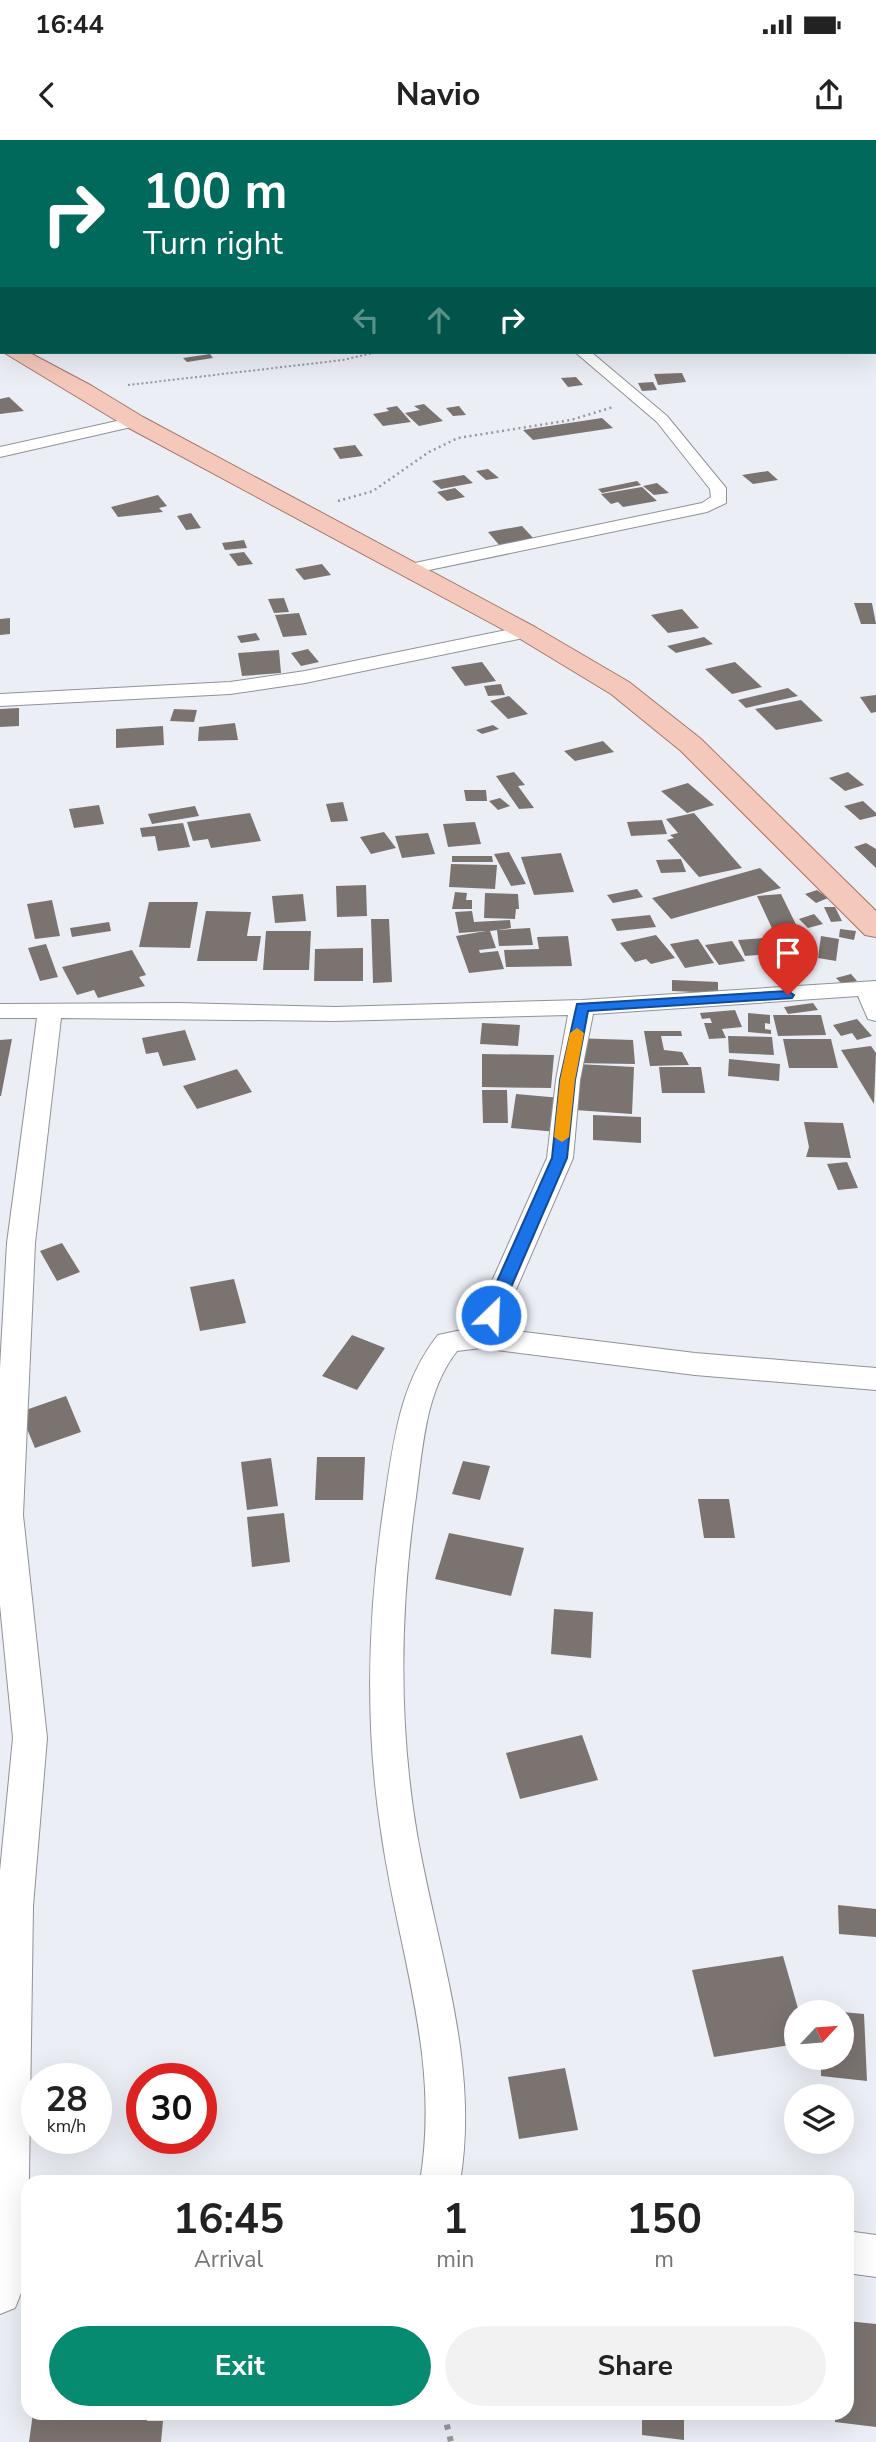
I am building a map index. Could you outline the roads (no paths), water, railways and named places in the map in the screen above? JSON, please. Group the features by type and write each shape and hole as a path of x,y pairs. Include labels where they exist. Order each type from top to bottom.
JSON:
{"main road":[{"path":"17,354 85,390 135,422 526,632 620,688 691,745 876,928"}],"street":[{"path":"410,569 707,507 720,499 718,488 641,398 585,354"},
{"path":"0,452 135,422"},
{"path":"0,700 230,688 306,677 526,632"},
{"path":"0,1011 179,1010 335,1014 582,1007 872,989 876,1014"},
{"path":"481,1337 560,1158 568,1080 582,1007"},
{"path":"0,2293 12,2244 15,1906 30,1738 8,1515 10,1243 50,1012"},
{"path":"442,2175 445,2161 446,2060 407,1880 392,1787 386,1696 390,1554 409,1443 428,1369 448,1342 481,1337 695,1364 876,1379"},
{"path":"854,2253 876,2256"}]}
